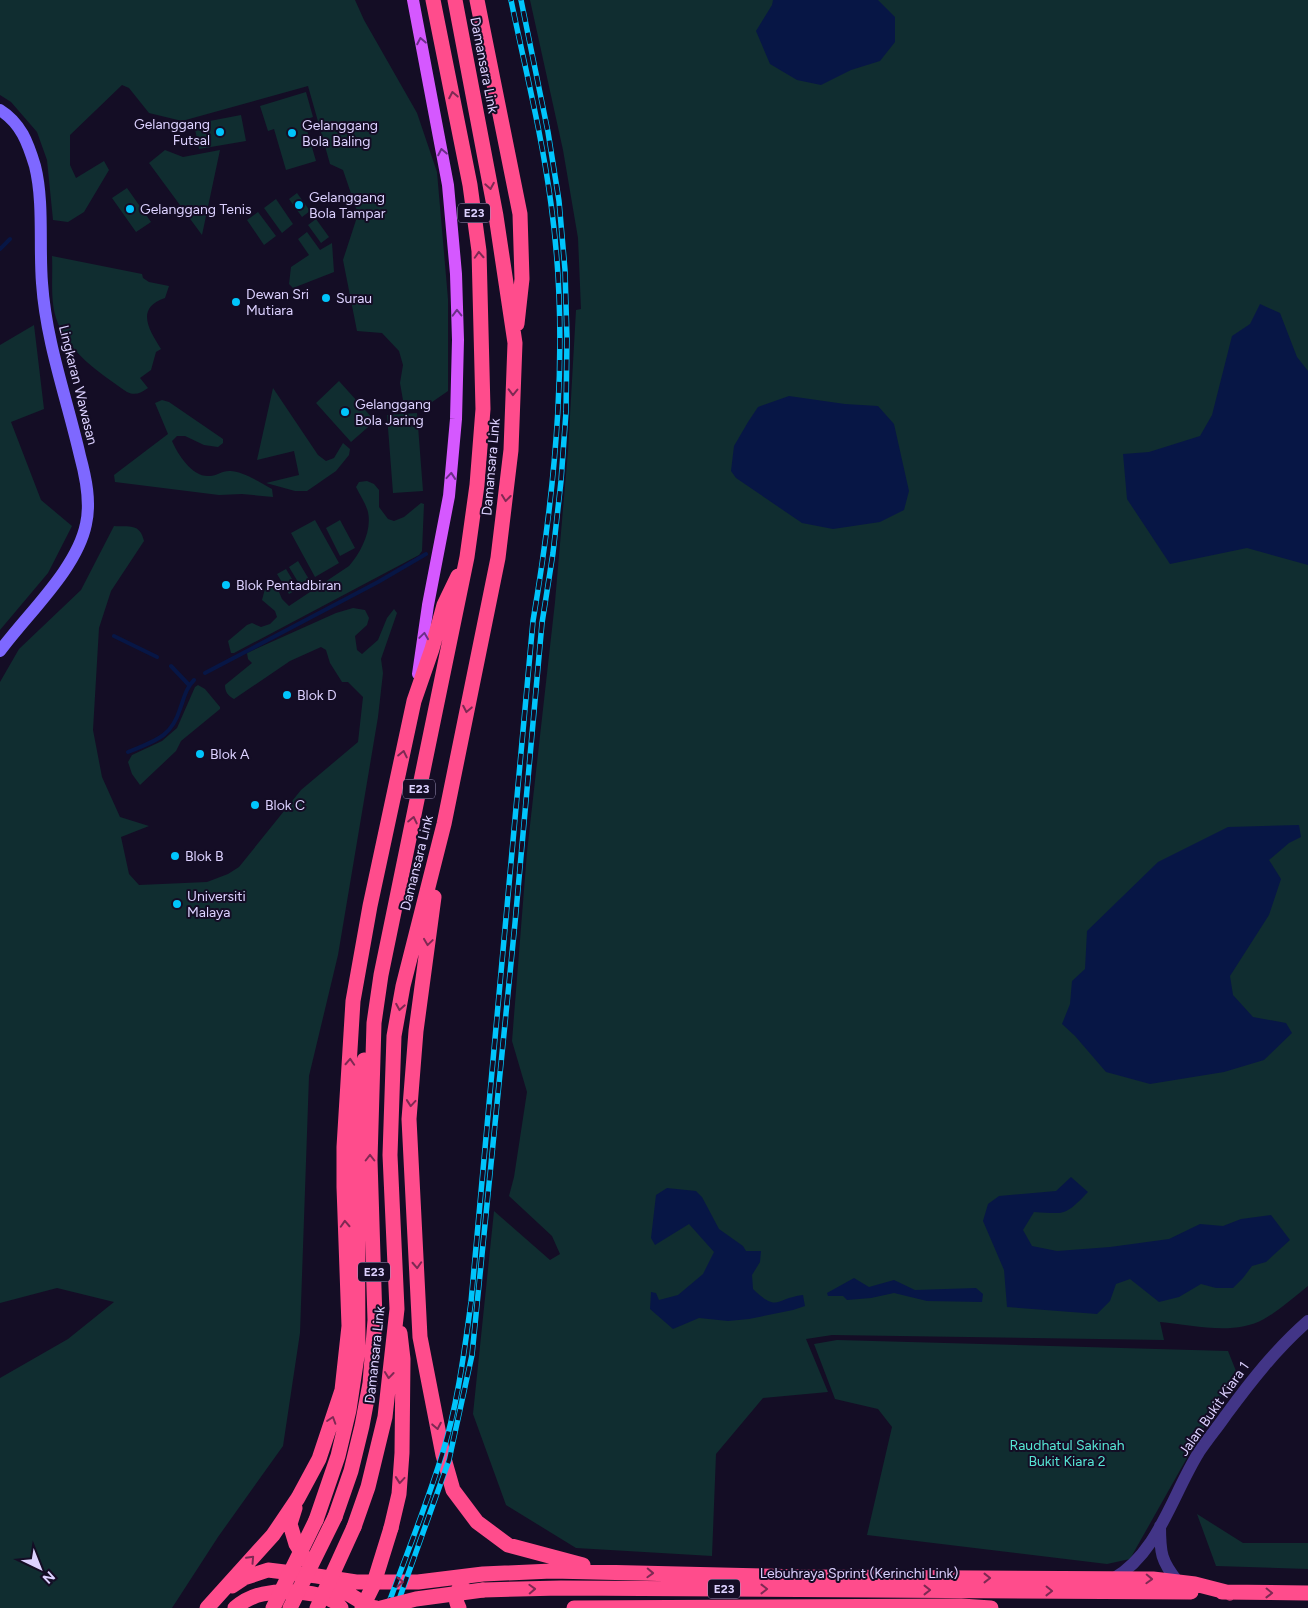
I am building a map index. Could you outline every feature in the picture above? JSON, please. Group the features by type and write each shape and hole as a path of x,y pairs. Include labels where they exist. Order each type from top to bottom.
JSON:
{"highway":[{"name":"Damansara Link","path":"290,1608 335,1517 351,1471 370,1383 375,1320 370,1160 374,1023 383,965 467,557 477,485 482,409 479,251 470,185 433,0"},
{"name":"Damansara Link","path":"317,1608 354,1527 368,1486 385,1417 397,1309 390,1154 394,1036 404,986 444,824 498,558 511,450 514,343 496,216 455,0"},
{"path":"477,0 520,214 522,279 514,343"},
{"path":"208,1608 273,1535 298,1498 319,1459 342,1390 349,1326 344,1185 353,1001 370,906 414,701 444,605 467,557"},
{"path":"444,824 416,1031 409,1119 420,1337 443,1455 453,1490 477,1522 508,1545 614,1572"},
{"path":"273,1608 316,1520 338,1456 349,1410 358,1350 357,1126 364,1060 374,1023"},
{"path":"346,1123 356,1189"},
{"path":"362,1608 373,1586 399,1494 402,1453 403,1359 397,1309"},
{"path":"298,1498 290,1524 296,1544 317,1576 370,1607 376,1608"},
{"path":"208,1608 230,1587 244,1578 268,1570 356,1582 418,1582 483,1574 552,1571 805,1577 1153,1579 1195,1584 1230,1593"},
{"path":"459,1608 456,1603 456,1592 463,1582 483,1574"},
{"name":"Lebuhraya Sprint (Kerinchi Link)","path":"381,1608 416,1599 483,1590 541,1588 1308,1593"},
{"path":"235,1608 242,1602 262,1594 281,1591 322,1596 338,1603 341,1608"},
{"name":"E23","path":"574,1608 961,1606 991,1608"}],"main road":[{"path":"413,2 449,195 456,274 458,340 456,409 449,496 428,605 414,701"}],"street":[{"name":"Lingkaran Wawasan","path":"0,110 17,124 27,140 35,169 39,203 45,312 83,466 88,504 86,524 76,552 60,577 0,651"},
{"name":"Jalan Bukit Kiara 1","path":"1113,1579 1127,1571 1145,1551 1199,1452 1254,1377 1289,1338 1308,1321"},
{"name":"Jalan Bukit Kiara 1","path":"1160,1526 1160,1548 1164,1562 1178,1582"}],"green space":[{"path":"0,0 355,0 364,20 417,113 437,172 448,299 448,391 422,409 404,406 400,383 403,365 399,351 382,333 357,331 343,260 358,214 343,170 330,164 308,86 182,121 149,113 129,88 122,85 70,135 70,165 76,178 104,161 109,170 84,212 68,222 53,220 47,160 37,132 11,102 0,95"},
{"path":"530,0 1308,0 1308,1286 1276,1312 1252,1324 1239,1327 1213,1328 1160,1322 1164,1340 832,1335 806,1339 828,1392 763,1398 716,1454 712,1556 576,1548 506,1505 473,1414 494,1211 550,1260 560,1254 552,1236 509,1196 514,1177 527,1092 512,1041 527,852 555,602 568,451 576,310 581,309 578,238 563,150"},
{"name":"Gelanggang Bola Baling","path":"306,92 313,117 304,120 316,161 286,170 274,129 268,131 260,106"},
{"name":"Gelanggang Futsal","path":"241,115 246,141 199,149 194,124"},
{"path":"165,150 183,157 220,150 202,235 149,163"},
{"name":"Gelanggang Tenis","path":"127,188 151,222 136,232 112,198"},
{"name":"Gelanggang Bola Tampar","path":"297,193 310,211 302,217 289,199"},
{"path":"276,199 293,224 282,233 264,208"},
{"path":"258,212 276,236 264,245 247,220"},
{"name":"Gelanggang Bola Tampar","path":"316,219 329,237 321,243 308,225"},
{"path":"307,232 320,250 332,243 334,272 293,288 289,284 291,267 309,255 298,239"},
{"path":"52,256 142,274 143,278 149,282 169,286 165,298 156,302 147,314 149,327 161,349 156,352 151,370 140,378 148,388 133,394 127,392 86,361 68,341 61,330 54,311"},
{"path":"34,325 44,409 11,422 41,500 72,526 48,573 0,630 0,345"},
{"name":"Gelanggang Bola Jaring","path":"339,381 375,421 351,442 316,403"},
{"path":"273,388 318,455 326,461 334,458 343,443 350,449 349,455 336,471 307,491 295,491 266,483 299,475 294,451 257,460"},
{"path":"162,400 169,402 223,439 223,443 218,447 204,445 185,436 177,436 172,441 182,459 192,469 204,476 234,471 251,477 272,489 273,497 242,494 219,495 115,482 114,475 168,434 155,403"},
{"path":"417,413 423,491 393,493 387,415"},
{"path":"367,481 374,484 379,490 379,507 388,519 394,521 404,517 421,503 424,504 422,551 419,555 231,653 228,641 247,625 252,623 261,627 270,624 277,617 275,611 262,600 266,585 276,585 282,599 289,606 349,566 361,548 367,534 368,512 356,487 359,482"},
{"path":"315,520 339,563 315,577 291,533"},
{"path":"340,520 355,548 340,556 326,528"},
{"path":"114,526 129,526 137,529 140,531 144,541 111,591 99,628 93,730 102,777 120,817 149,826 121,837 129,874 139,885 207,882 228,874 239,867 301,790 358,742 363,697 348,682 342,682 330,663 326,650 321,647 290,661 234,699 227,694 225,685 252,663 248,659 247,653 336,613 353,608 365,610 369,618 367,625 355,636 357,650 362,654 378,640 387,618 394,609 397,613 381,659 383,673 378,717 338,955 309,1076 300,1333 283,1446 218,1537 172,1608 0,1608 0,1378 68,1339 114,1302 57,1288 0,1303 0,682 19,649 81,590"},
{"path":"298,561 310,581 301,587 289,567"},
{"path":"286,569 298,589 289,594 277,574"},
{"path":"198,685 205,689 220,709 181,741 176,751 140,785 132,774 128,762 132,755 162,741 177,728 195,687"},
{"name":"Raudhatul Sakinah Bukit Kiara 2","path":"837,1340 1228,1351 1236,1371 1130,1559 1107,1564 867,1535 892,1427 878,1409 835,1399 814,1344"},
{"path":"1197,1514 1243,1543 1308,1543 1308,1569 1216,1566"}],"water":[{"path":"773,0 878,0 895,17 895,42 880,61 851,70 821,85 797,80 770,64 756,31 772,5"},
{"path":"1260,304 1280,313 1297,357 1308,371 1308,565 1247,548 1170,564 1127,499 1123,454 1149,452 1200,436 1212,415 1232,336 1250,324"},
{"path":"789,396 845,404 878,406 894,424 909,491 904,510 880,522 833,529 802,523 736,478 731,471 734,446 748,422 758,407"},
{"path":"1299,825 1301,837 1289,843 1269,860 1281,879 1269,915 1230,976 1233,995 1253,1017 1286,1023 1292,1033 1264,1060 1224,1072 1150,1084 1106,1072 1062,1024 1070,1004 1072,981 1085,969 1087,931 1158,862 1228,827"},
{"path":"1071,1177 1088,1192 1074,1206 1064,1212 1034,1212 1023,1230 1032,1246 1057,1251 1110,1247 1169,1239 1200,1224 1223,1226 1241,1219 1271,1215 1290,1240 1266,1262 1252,1266 1233,1288 1216,1288 1201,1284 1179,1297 1159,1302 1130,1279 1116,1284 1110,1301 1097,1314 1007,1307 1004,1270 983,1221 988,1204 999,1196 1056,1191"},
{"path":"667,1188 696,1191 702,1197 719,1229 743,1246 746,1251 761,1251 760,1262 752,1275 753,1289 761,1296 777,1302 803,1295 805,1306 749,1319 728,1321 699,1318 673,1329 650,1309 651,1292 656,1293 659,1300 678,1295 703,1274 714,1252 689,1224 655,1245 651,1238 656,1195"},
{"path":"854,1278 869,1287 894,1280 915,1290 976,1288 983,1294 982,1302 927,1301 894,1293 871,1298 847,1300 843,1296 828,1296 827,1293"}],"waterway":[{"path":"0,249 10,239"},
{"path":"205,673 378,582 426,554"},
{"path":"114,636 157,657"},
{"path":"171,666 189,685"},
{"path":"128,752 154,741 172,726 187,690 194,680"}],"railway":[{"path":"387,1608 447,1439 466,1341 533,621 554,465 560,360 557,256 543,153 511,0"},
{"path":"396,1608 449,1460 472,1355 515,923 542,623 553,553 561,481 566,412 567,339 565,270 559,201 548,132 521,0"}],"place":[{"name":"Gelanggang Futsal","path":"220,132"},
{"name":"Gelanggang Bola Baling","path":"292,133"},
{"name":"Gelanggang Bola Tampar","path":"299,205"},
{"name":"Gelanggang Tenis","path":"130,209"},
{"name":"Surau","path":"326,298"},
{"name":"Dewan Sri Mutiara","path":"236,302"},
{"name":"Gelanggang Bola Jaring","path":"345,412"},
{"name":"Blok Pentadbiran","path":"226,585"},
{"name":"Blok D","path":"287,695"},
{"name":"Blok A","path":"200,754"},
{"name":"Blok C","path":"255,805"},
{"name":"Blok B","path":"175,856"},
{"name":"Universiti Malaya","path":"177,904"}]}
